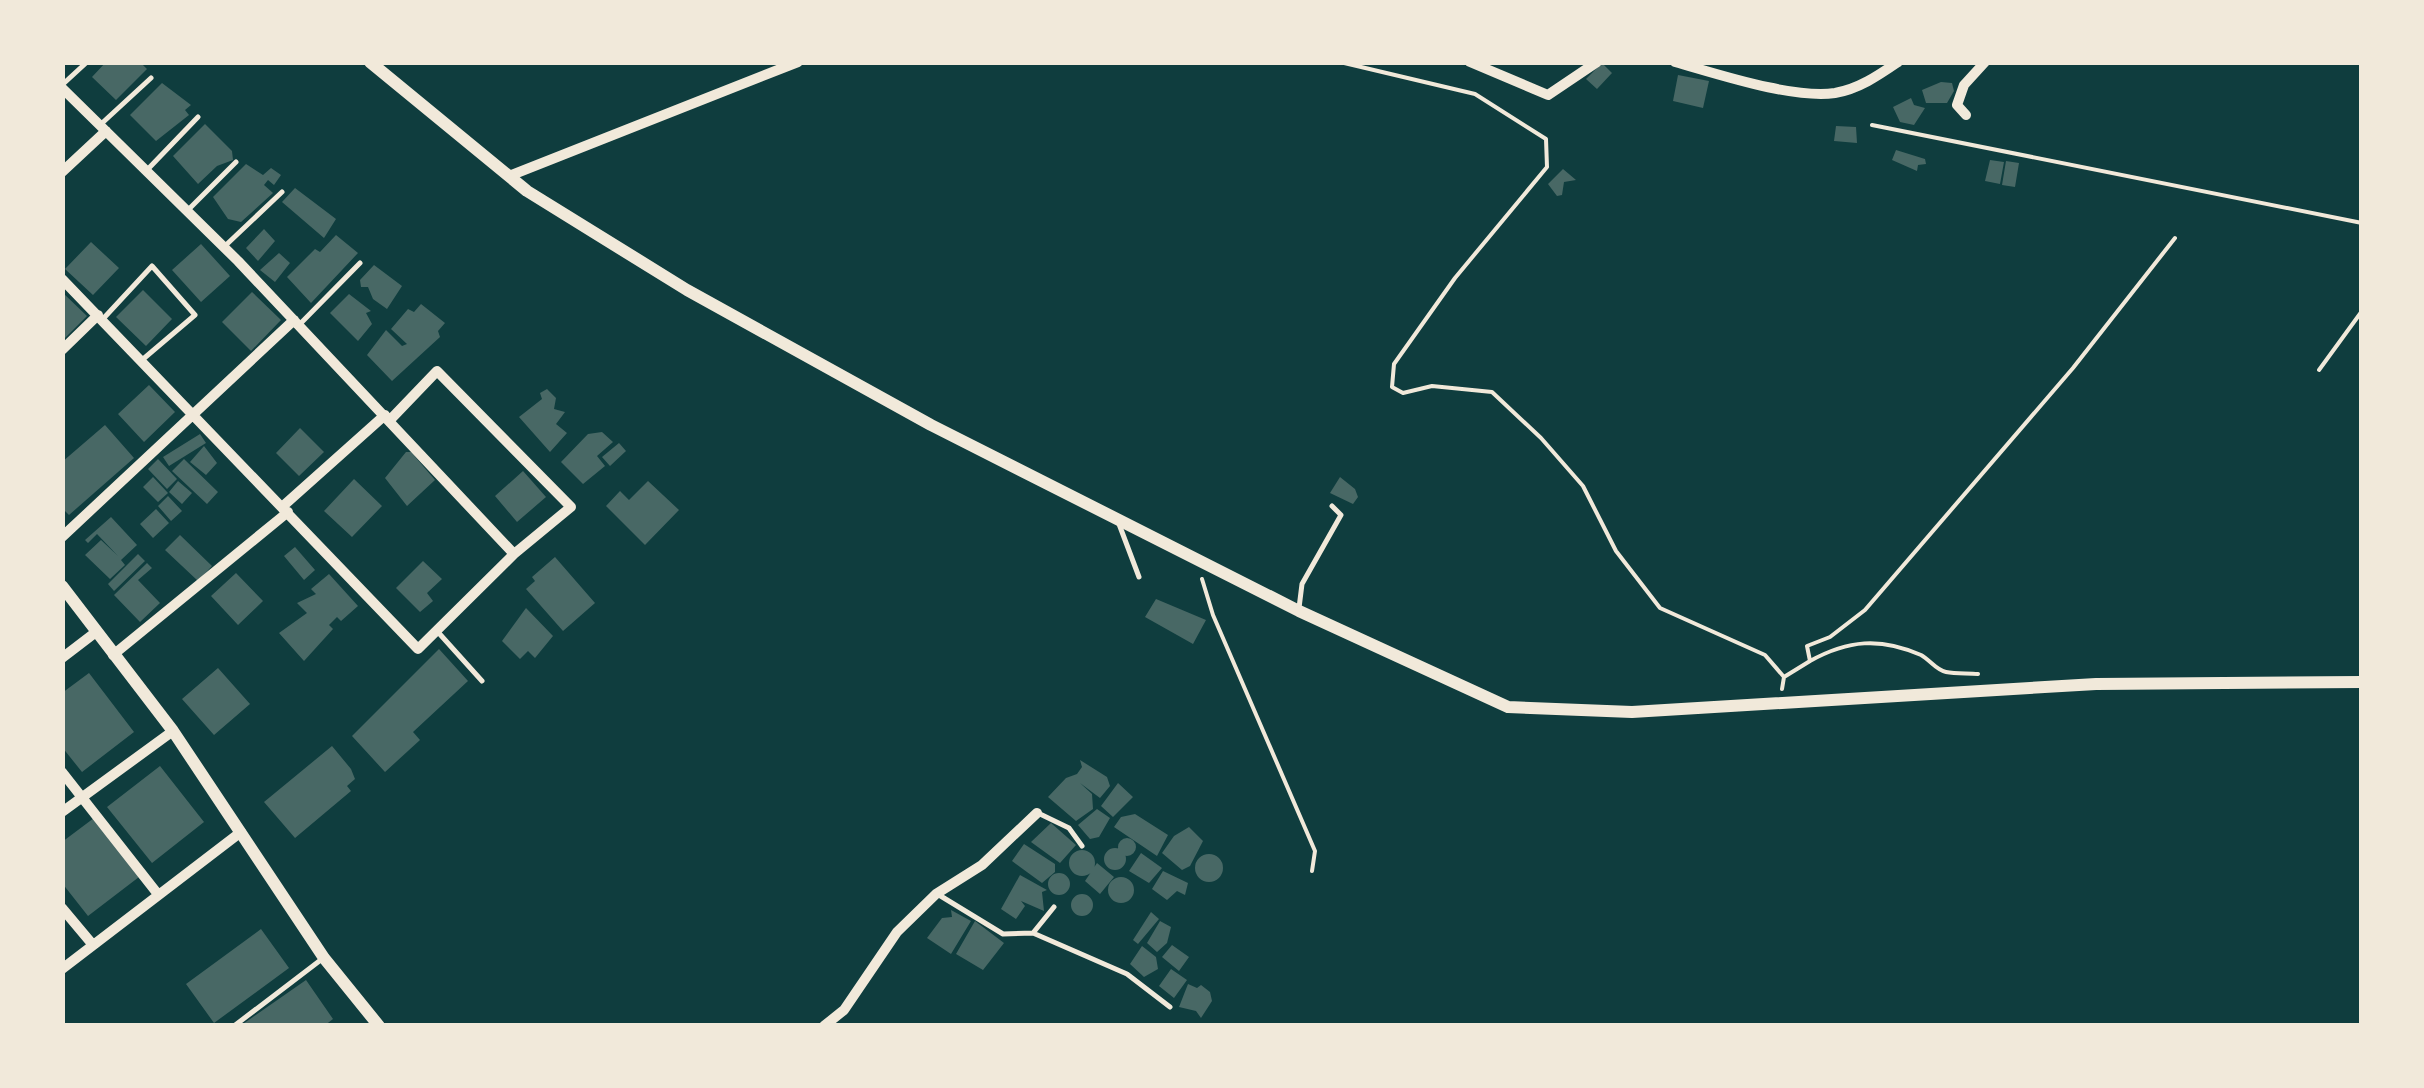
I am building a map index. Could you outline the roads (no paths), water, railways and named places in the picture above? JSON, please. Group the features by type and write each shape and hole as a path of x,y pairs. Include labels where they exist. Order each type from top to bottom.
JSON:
{"street":[{"path":"370,62 509,176 687,290 931,425 1299,611 1508,707 1632,712 2096,684 2362,682"},
{"path":"509,176 798,62"},
{"path":"1470,62 1548,95 1597,62"},
{"path":"1675,62 1806,92 1835,93 1868,82 1898,62"},
{"path":"1966,115 1957,105 1964,85 1985,62"},
{"path":"62,86 297,323 514,554"},
{"path":"62,172 103,128"},
{"path":"62,279 285,510 418,650 514,554 571,506 438,371 285,510 113,656"},
{"path":"62,350 100,318"},
{"path":"62,537 297,323"},
{"path":"62,586 174,731 324,958 377,1025"},
{"path":"62,658 96,632"},
{"path":"62,812 174,731"},
{"path":"62,772 158,893"},
{"path":"824,1026 844,1010 897,932 936,894 982,865 1037,812"},
{"path":"62,969 240,832"},
{"path":"62,908 92,945"}],"lane":[{"path":"62,86 87,62"},
{"path":"103,128 151,78"},
{"path":"146,171 198,117"},
{"path":"187,211 236,162"},
{"path":"224,248 282,192"},
{"path":"297,323 360,263"},
{"path":"100,318 152,266 195,314 141,361"},
{"path":"1299,611 1302,584 1341,515 1332,506"},
{"path":"1116,516 1139,577"},
{"path":"437,632 482,681"},
{"path":"1037,812 1069,828 1082,846"},
{"path":"936,894 1003,934 1033,932 1076,955 1105,962 1170,1006"},
{"path":"1033,932 1054,906"},
{"path":"234,1026 324,958"}]}
